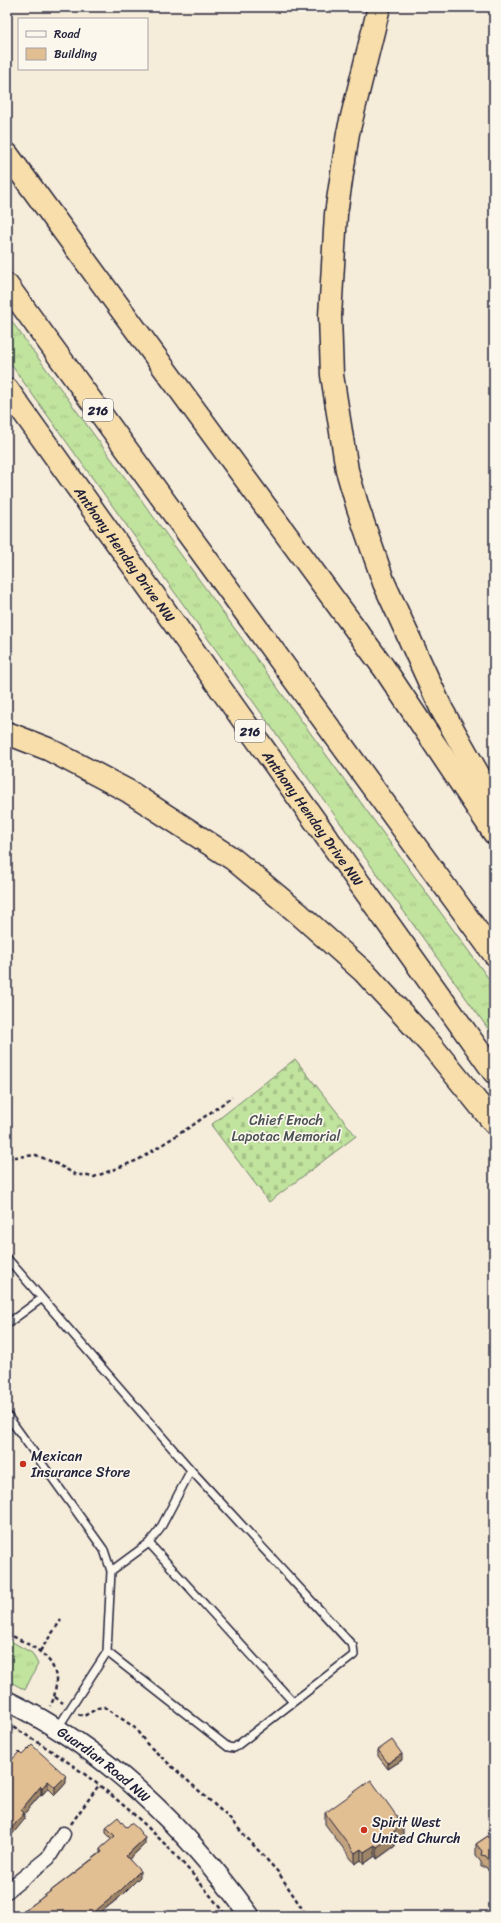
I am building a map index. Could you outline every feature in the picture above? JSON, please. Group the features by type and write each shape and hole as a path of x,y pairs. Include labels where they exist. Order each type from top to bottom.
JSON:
{"highway":[{"path":"379,7 348,133 336,214 330,316 333,382 347,470 358,508 384,583 442,710 494,802"},
{"path":"7,154 384,668 494,833"},
{"name":"216","path":"7,285 494,954"},
{"name":"Anthony Henday Drive NW","path":"7,390 494,1072"},
{"path":"7,733 48,749 128,791 233,859 298,913 364,972 431,1045 494,1123"}],"main road":[{"name":"Guardian Road NW","path":"7,1701 49,1725 138,1790 190,1842 250,1916"}],"street":[{"path":"7,1890 48,1858 63,1834"}],"lane":[{"path":"7,1258 191,1470 353,1646 354,1655 234,1748 228,1748 107,1652"},
{"path":"7,1324 41,1299"},
{"path":"7,1415 104,1550 111,1571 107,1652 70,1708 49,1725"},
{"path":"111,1571 149,1543 160,1529 191,1470"},
{"path":"149,1543 293,1702"}],"path":[{"path":"7,1158 36,1155 75,1174 94,1178 138,1160 193,1126 232,1097"},
{"path":"40,1651 61,1620"},
{"path":"7,1633 40,1651 52,1663 56,1680 55,1697 49,1725 30,1736"},
{"path":"55,1697 84,1716 98,1708 104,1707 134,1727 147,1744 228,1816 246,1835 278,1872 307,1916"},
{"path":"7,1724 30,1736 99,1785 143,1822 204,1886 226,1916"},
{"path":"63,1834 99,1785"}],"green space":[{"path":"7,315 494,986 494,1037 7,359"},
{"name":"Chief Enoch Lapotac Memorial","path":"295,1059 356,1136 269,1202 211,1125"},
{"path":"7,1639 32,1653 38,1664 25,1690 7,1680"}],"building":[{"path":"392,1740 402,1754 388,1763 378,1750"},
{"path":"32,1745 66,1776 55,1787 48,1781 42,1788 41,1786 21,1810 24,1813 7,1834 7,1765 19,1752 22,1755"},
{"name":"Spirit West United Church","path":"371,1780 403,1825 393,1832 395,1835 377,1847 375,1845 364,1852 361,1849 355,1853 325,1813"},
{"path":"118,1817 127,1827 131,1823 145,1838 126,1856 140,1871 120,1891 89,1916 83,1916 81,1913 77,1916 18,1916 102,1852 100,1849 115,1836 106,1827"},
{"path":"494,1832 494,1868 486,1856 481,1855 482,1851 476,1844"},
{"path":"7,1841 10,1844 7,1848"}],"place":[{"name":"Mexican Insurance Store","path":"23,1464"},
{"name":"Spirit West United Church","path":"364,1830"}]}
